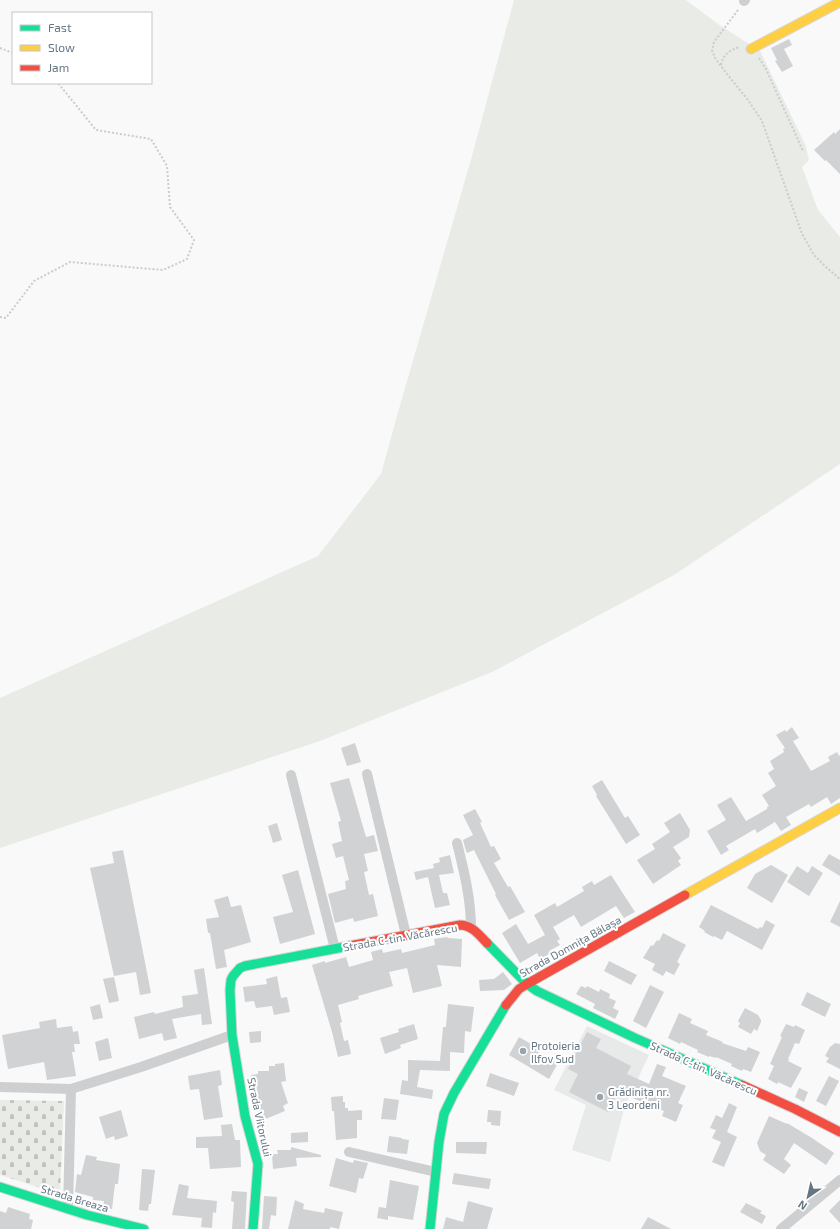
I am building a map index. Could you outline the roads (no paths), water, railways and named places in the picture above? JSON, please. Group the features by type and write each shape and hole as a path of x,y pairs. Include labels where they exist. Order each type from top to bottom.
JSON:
{"street":[{"path":"751,49 840,2"},
{"path":"367,774 406,935"},
{"path":"291,775 335,949"},
{"name":"Strada Domnița Bălașa","path":"430,1229 441,1128 448,1103 509,1000 519,989 840,808"},
{"path":"457,843 468,893 471,928"},
{"name":"Strada C-tin. Văcărescu","path":"232,1035 230,985 233,976 240,968 406,935 465,925 471,928 526,984 537,991 840,1132"},
{"path":"0,1087 71,1089 96,1082 232,1035"},
{"name":"Strada Viitorului","path":"232,1035 245,1116 258,1164 253,1229"},
{"path":"68,1209 71,1089"},
{"path":"349,1152 436,1172"},
{"path":"781,1229 840,1180"},
{"name":"Strada Breaza","path":"0,1187 68,1209 106,1225 144,1229"}],"place":[{"name":"Protoieria Ilfov Sud","path":"523,1051"},
{"name":"Grădinița nr. 3 Leordeni","path":"600,1097"}]}
